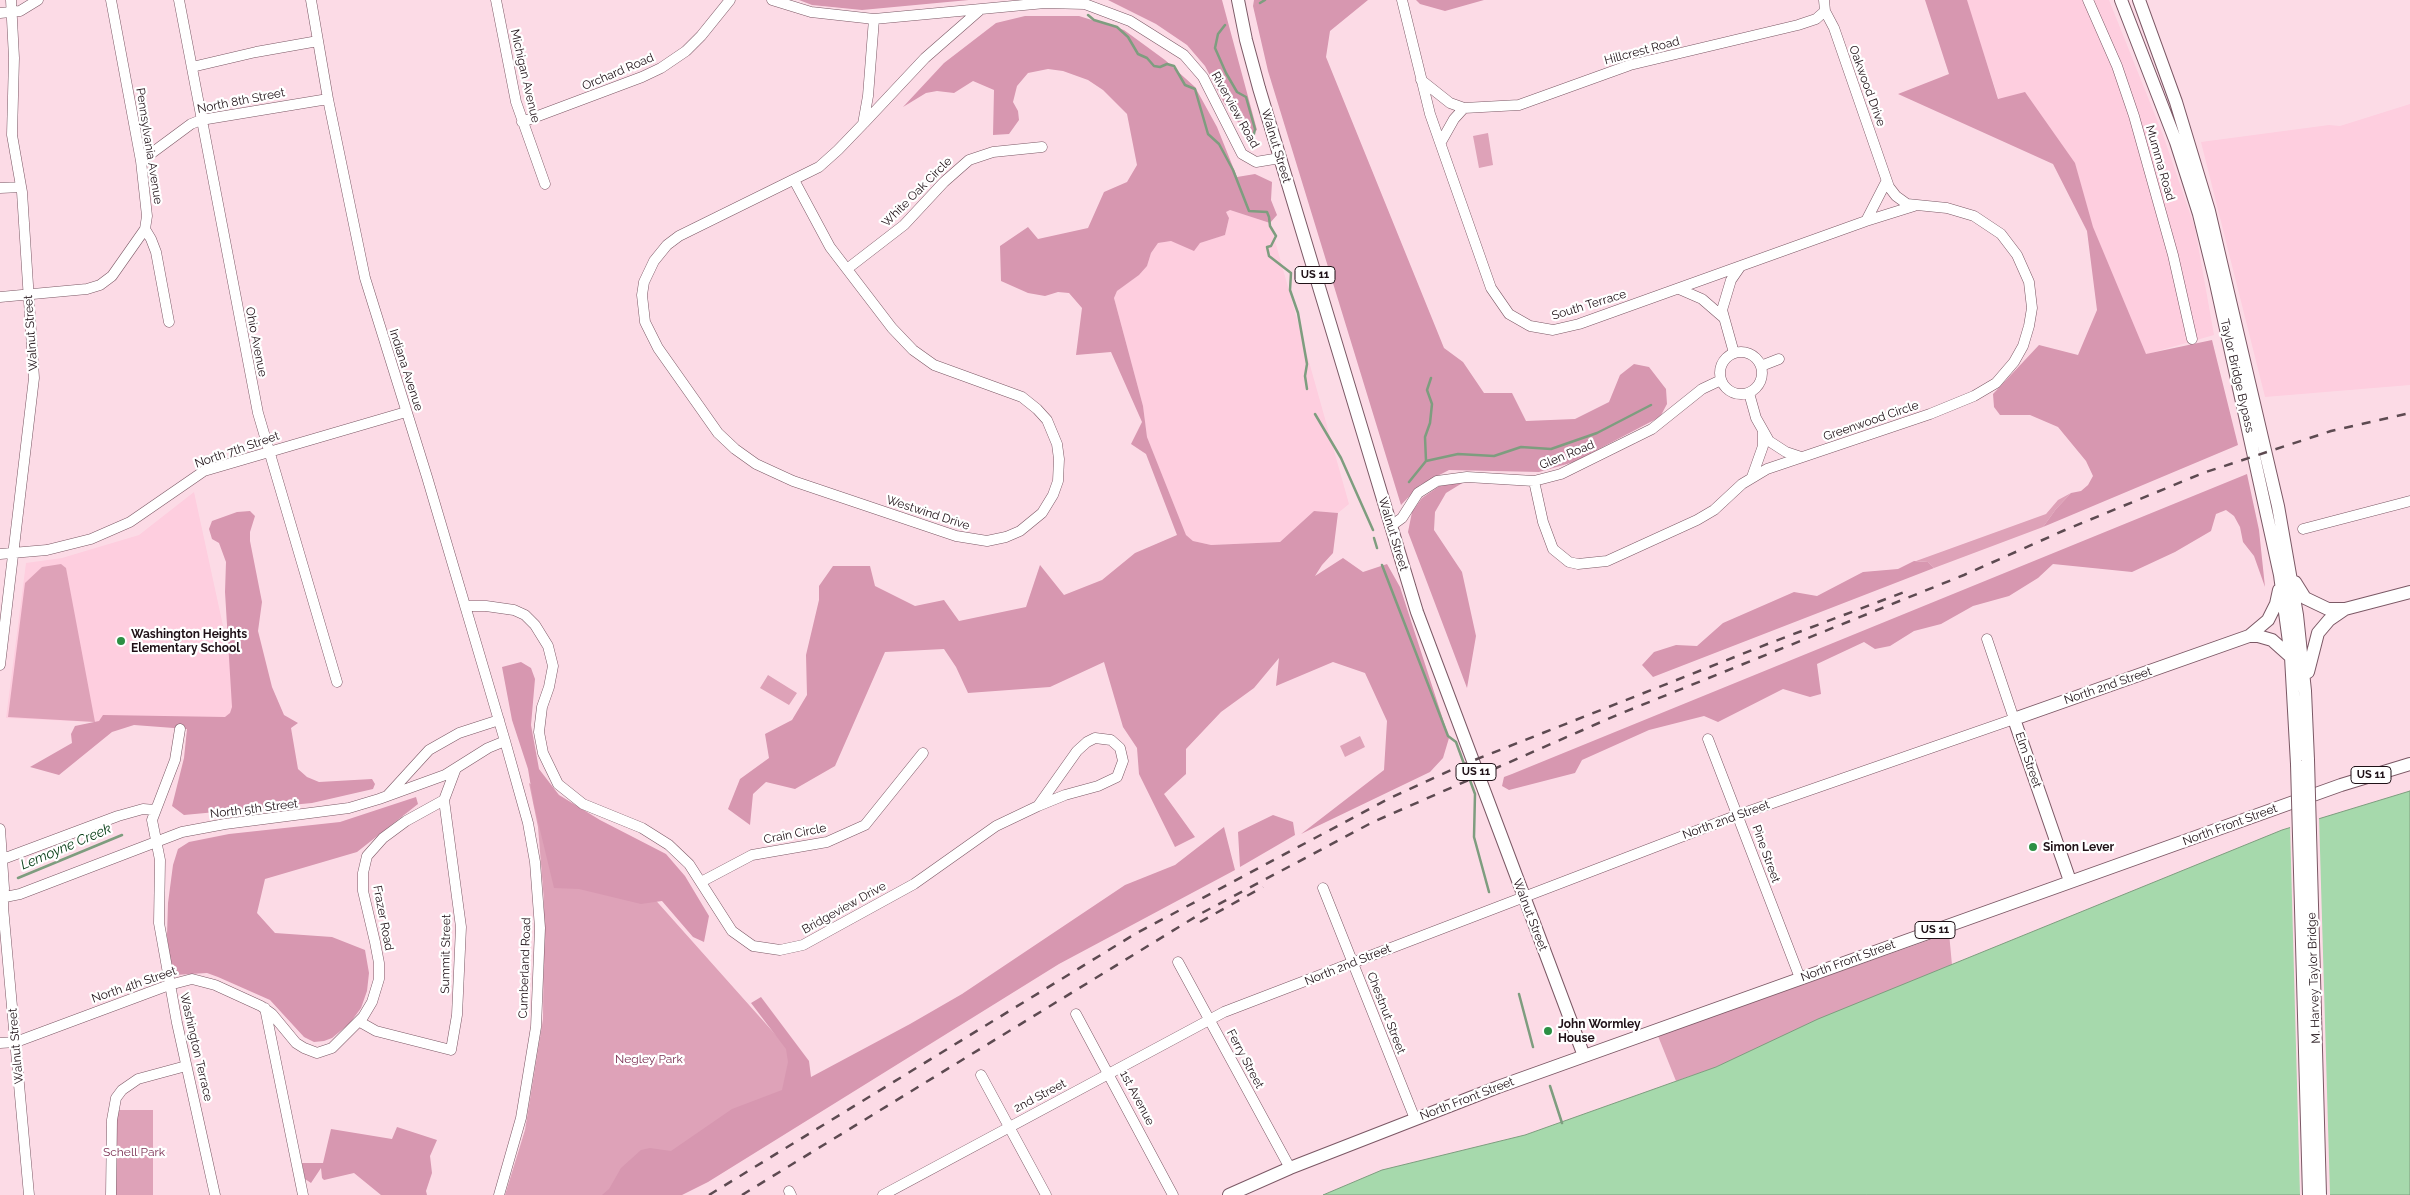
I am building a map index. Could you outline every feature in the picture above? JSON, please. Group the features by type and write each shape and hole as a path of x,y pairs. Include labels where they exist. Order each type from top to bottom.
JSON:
{"main road":[{"name":"Walnut Street","path":"1238,0 1252,65 1430,649 1584,1056"},
{"name":"Taylor Bridge Bypass","path":"2121,0 2162,103 2199,214 2267,508 2286,574 2291,657 2303,762"},
{"name":"Taylor Bridge Bypass","path":"2139,0 2176,102 2209,211 2278,506 2286,574 2305,691 2303,762"},
{"path":"2249,636 2263,626 2272,612 2286,574 2301,593 2312,602 2328,608 2345,609 2410,592"},
{"path":"2305,691 2312,650 2318,633 2328,620 2345,609"},
{"path":"2249,636 2258,636 2272,640 2291,657"},
{"name":"North 2nd Street","path":"2014,719 2249,636"},
{"name":"Elm Street","path":"2014,719 2070,882"},
{"name":"M. Harvey Taylor Bridge","path":"2303,762 2309,1195"},
{"name":"M. Harvey Taylor Bridge","path":"2303,762 2320,1195"},
{"name":"North Front Street","path":"1230,1195 1290,1168 1415,1118 1584,1056 2341,785 2410,764"}],"street":[{"name":"Walnut Street","path":"0,665 15,553 34,378 21,186 12,124 14,58 11,0"},
{"path":"0,13 28,8 38,0"},
{"name":"Pennsylvania Avenue","path":"110,0 141,161 147,216 145,230 156,252 170,322"},
{"name":"Ohio Avenue","path":"179,0 248,365 268,452 337,682"},
{"name":"Indiana Avenue","path":"311,0 328,99 364,278 506,741"},
{"name":"Michigan Avenue","path":"496,0 522,122 545,184"},
{"name":"Orchard Road","path":"522,122 642,78 661,68 686,51 701,36 730,0"},
{"name":"Riverview Road","path":"772,0 811,12 874,19 1045,3 1080,3 1130,21 1172,45 1196,67 1238,148 1246,158 1261,162 1280,158"},
{"name":"South Terrace","path":"1402,0 1421,80 1491,288 1509,314 1520,323 1543,329 1561,329 1866,221 1914,206"},
{"name":"Oakwood Drive","path":"1824,0 1825,11 1834,28 1872,133 1886,182"},
{"name":"Mumma Road","path":"2088,0 2117,66 2134,116 2172,255 2192,338"},
{"name":"Westwind Drive","path":"794,180 830,247 892,328 934,365 1022,397 1040,411 1047,420 1057,444 1060,469 1058,481 1053,495 1042,513 1020,531 1006,537 987,541 956,536 772,472 740,453 718,433 658,348 644,322 642,295 648,273 660,252 680,236 794,180 828,160 925,58 981,9"},
{"name":"Hillcrest Road","path":"1464,108 1519,105 1630,65 1798,25 1816,19 1825,11"},
{"path":"863,124 868,96 874,19"},
{"path":"192,67 256,52 318,42"},
{"path":"1421,80 1450,103 1464,108 1454,119 1441,142"},
{"name":"North 8th Street","path":"141,161 191,124 202,120 328,99"},
{"path":"0,124 12,124"},
{"name":"White Oak Circle","path":"847,269 904,225 944,182 969,160 993,152 1042,147"},
{"path":"1866,221 1886,182 1902,201 1914,206"},
{"path":"0,188 21,186"},
{"name":"Greenwood Circle","path":"1534,481 1543,522 1553,549 1569,562 1586,564 1607,561 1685,526 1714,510 1752,478 1767,469 1930,414 1986,390 2004,374 2023,346 2031,320 2031,292 2024,269 2011,246 1988,224 1970,214 1947,208 1914,206"},
{"path":"0,297 87,289 100,285 112,276 145,230"},
{"path":"1734,353 1724,318 1724,299 1731,280 1740,267"},
{"path":"1679,288 1702,299 1724,318"},
{"path":"1734,353 1750,354 1762,366 1762,379 1756,388 1749,393 1736,394 1730,391 1721,380 1721,368 1724,361 1734,353"},
{"path":"1762,366 1779,359"},
{"name":"Glen Road","path":"1391,526 1402,518 1418,493 1437,481 1467,477 1534,481 1560,474 1630,441 1669,417 1702,389 1721,380"},
{"path":"1749,393 1763,431 1776,447 1801,457"},
{"name":"North 7th Street","path":"0,554 62,547 114,530 149,510 204,471 406,412"},
{"path":"1752,478 1763,446 1763,431"},
{"path":"2303,529 2410,502"},
{"name":"Bridgeview Drive","path":"465,606 503,607 520,613 536,625 548,646 553,666 549,687 542,707 539,732 543,753 558,784 583,804 654,835 677,852 701,882 723,920 736,935 747,943 766,949 791,949 821,936 914,884 987,832 1038,806 1098,786 1117,777 1123,761 1120,748 1115,742 1104,738 1095,738 1087,742 1077,751 1038,806"},
{"name":"Elm Street","path":"1987,639 2014,719"},
{"name":"North 2nd Street","path":"1209,1019 1738,815 2014,719"},
{"path":"386,797 429,750 459,733 499,720"},
{"name":"Washington Terrace","path":"180,729 176,760 155,810 152,826 160,860 158,922 169,985 215,1195"},
{"name":"Pine Street","path":"1708,740 1800,978"},
{"name":"North 5th Street","path":"2,898 20,894 182,832 225,824 349,808 386,797 429,783 488,748 506,741"},
{"name":"Cumberland Road","path":"499,1195 516,1139 528,1080 539,998 540,942 536,862 528,823 506,741"},
{"name":"Crain Circle","path":"701,882 752,855 827,842 865,826 923,753"},
{"path":"444,800 456,768"},
{"name":"Frazer Road","path":"360,1022 372,1002 380,973 363,891 363,872 367,856 373,847 406,821 444,800"},
{"name":"Summit Street","path":"360,1022 390,1035 452,1050 457,1015 461,927 444,800"},
{"path":"3,858 143,808 155,810"},
{"path":"0,829 3,858 2,898"},
{"name":"Chestnut Street","path":"1323,888 1415,1118"},
{"name":"Walnut Street","path":"2,898 28,1195"},
{"name":"Ferry Street","path":"1178,962 1290,1168"},
{"name":"North 4th Street","path":"0,1043 16,1042 169,985 183,981 198,980 215,985 265,1008 278,1019 296,1043 317,1053 336,1045 360,1022"},
{"path":"265,1008 303,1195"},
{"name":"1st Avenue","path":"1076,1014 1110,1073 1173,1195"},
{"name":"2nd Street","path":"883,1195 1209,1019"},
{"path":"111,1195 112,1120 116,1098 122,1090 138,1079 186,1066"},
{"path":"981,1076 1046,1195"}],"shaded area":[{"path":"799,0 969,0 862,10 812,5"},
{"path":"1108,0 1222,0 1257,130 1253,133 1243,129 1224,103 1205,66 1187,45 1156,24"},
{"path":"1254,0 1368,0 1330,31 1326,57 1444,348 1463,362 1484,393 1512,393 1526,421 1575,419 1609,402 1620,375 1634,364 1649,367 1666,389 1667,404 1660,417 1574,462 1539,472 1449,470 1420,485 1401,505 1268,71 1253,6"},
{"path":"1416,0 1484,0 1445,11 1420,4"},
{"path":"1925,0 1967,0 1998,99 2025,92 2075,163 2093,227 2146,354 2212,340 2238,445 2043,527 2071,493 2081,491 2088,485 2093,476 2086,461 2058,427 2030,415 2000,415 1994,407 1993,394 2039,345 2078,355 2097,310 2087,231 2053,164 1898,94 1949,74"},
{"path":"1966,0 2109,0 2163,135 2195,228 2214,335 2144,355 2040,118 1999,100"},
{"path":"1025,16 1079,16 1124,30 1165,60 1195,87 1217,127 1237,177 1255,174 1272,182 1271,200 1277,215 1270,223 1230,210 1226,212 1229,218 1225,235 1200,243 1194,251 1171,241 1158,243 1151,253 1147,266 1139,275 1117,291 1114,298 1143,406 1147,437 1186,535 1193,541 1211,545 1280,542 1314,511 1338,513 1333,553 1315,576 1343,558 1363,572 1387,564 1400,587 1449,738 1443,758 1430,772 1301,834 1384,770 1387,721 1365,673 1333,662 1276,686 1279,658 1254,688 1221,712 1186,749 1186,774 1164,794 1195,837 1175,847 1139,774 1137,748 1123,727 1104,662 1050,687 968,693 956,667 944,649 885,652 835,766 795,789 766,782 753,794 750,825 728,809 740,779 769,758 765,734 792,720 807,695 806,655 819,600 819,586 833,566 870,566 875,586 915,606 944,600 959,621 1026,607 1040,565 1064,595 1102,580 1135,553 1177,535 1146,454 1131,444 1142,422 1111,352 1076,355 1082,308 1069,293 1058,292 1045,296 1028,293 1001,281 1000,246 1028,227 1038,239 1088,228 1104,192 1127,182 1137,165 1127,114 1103,90 1088,80 1063,71 1048,69 1028,73 1017,86 1013,102 1018,111 1019,120 1009,134 993,135 994,90 973,81 954,93 937,91 926,93 903,107 944,63 996,23"},
{"path":"2410,104 2410,385 2265,397 2201,142 2329,125 2340,126"},
{"path":"1230,210 1270,223 1349,504 1338,513 1314,511 1280,542 1211,545 1193,541 1186,535 1147,437 1143,406 1114,298 1117,291 1139,275 1147,266 1151,253 1158,243 1171,241 1200,243 1225,235 1229,218 1226,212"},
{"path":"2247,474 2259,530 2265,587 2254,556 2243,542 2240,527 2234,516 2226,510 2216,514 2211,531 2175,552 2132,572 2053,564 2038,578 2009,596 1973,606 1941,624 1914,631 1890,646 1875,649 1864,642 1817,664 1821,694 1810,697 1783,689 1718,722 1704,716 1649,730 1582,760 1575,773 1509,790 1502,786 1504,777"},
{"path":"1464,482 1446,493 1435,512 1434,530 1462,572 1476,636 1467,688 1408,532 1412,512 1422,498 1441,485"},
{"name":"Washington Heights Elementary School","path":"194,492 243,718 95,722 6,718 26,563 62,558 139,535"},
{"path":"250,511 255,516 250,532 250,541 262,602 258,631 272,687 284,715 298,723 291,728 298,769 307,777 319,782 372,779 375,784 373,789 312,803 184,815 172,806 184,758 187,729 134,725 112,732 59,775 30,767 72,743 71,734 75,726 99,721 103,715 225,717 230,713 232,707 225,592 226,562 219,543 212,539 209,529 212,521 237,512"},
{"path":"1914,561 1928,562 1934,568 1653,677 1642,665 1654,652 1676,645 1697,646 1723,623 1794,592 1817,596 1863,572 1898,569"},
{"path":"521,662 531,668 535,679 531,725 539,769 559,795 600,820 666,854 685,876 709,916 704,942 693,937 662,901 641,904 579,889 554,888 534,805 528,769 512,720 502,667"},
{"path":"2410,791 2410,1195 1323,1195 1382,1170 1525,1135 1716,1067 1818,1019 2282,830"},
{"path":"416,797 418,804 357,852 265,879 257,913 275,933 332,937 365,950 369,973 367,991 361,1008 350,1023 332,1038 314,1042 304,1037 270,1000 218,977 207,973 175,975 172,972 167,936 168,903 173,865 178,849 189,842 229,834 340,822"},
{"path":"1273,815 1293,822 1295,835 1240,867 1238,832"},
{"path":"1224,827 1235,870 1059,964 708,1182 682,1195 602,1195 609,1189 621,1168 641,1150 650,1148 671,1151 732,1109 782,1090 788,1062 786,1049 751,1003 761,997 809,1061 811,1077 962,994 1125,885 1175,865"},
{"path":"397,1127 437,1140 430,1156 432,1173 426,1191 427,1195 381,1195 354,1173 324,1180 321,1168 311,1183 305,1179 302,1163 323,1163 331,1129 392,1139"}],"green space":[{"path":"1488,133 1493,165 1479,168 1473,136"},
{"path":"2071,493 2043,527 1934,568 1928,562 1916,561 2046,514 2058,500"},
{"path":"61,564 66,568 95,722 8,717 25,583 42,567"},
{"path":"768,675 797,693 789,705 760,688"},
{"path":"1360,736 1365,747 1345,757 1340,746"},
{"name":"Negley Park","path":"529,783 560,804 618,858 799,1061 806,1079 633,1195 505,1195 525,1130 543,1019 544,901 538,827"},
{"path":"1949,933 1952,965 1824,1018 1714,1068 1676,1081 1658,1036"},
{"name":"Schell Park","path":"115,1110 153,1110 153,1195 115,1195"}],"pier":[{"path":"2319,816 2330,1195 2300,1195 2290,825"}],"waterway":[{"path":"1260,3 1265,0"},
{"path":"1088,15 1094,20 1117,27 1128,37 1138,54 1147,58 1154,66 1160,67 1167,64 1174,66 1185,85 1195,89 1208,134 1219,144 1233,170 1249,211 1267,212 1270,226 1276,236 1271,246 1267,247 1269,256 1291,273 1290,290 1298,313 1307,364 1305,376 1307,389"},
{"path":"1225,25 1218,34 1215,48 1237,92 1246,97 1255,129 1252,143"},
{"path":"1426,461 1425,437 1430,423 1432,404 1427,390 1431,378"},
{"path":"1409,482 1426,461 1458,454 1494,456 1521,447 1551,449 1597,433 1651,405"},
{"path":"1315,414 1341,458 1373,530"},
{"path":"1374,538 1377,548"},
{"path":"1382,565 1448,736 1456,742 1475,794 1474,837 1489,892"},
{"name":"Lemoyne Creek","path":"18,878 122,835"},
{"path":"1519,994 1533,1047"},
{"path":"1550,1086 1562,1123"}],"railway":[{"path":"742,1195 1200,914 1373,822 1617,715 1964,575 2065,530 2203,473 2331,431 2410,413"},
{"path":"709,1195 1135,934 1390,798 1462,765 1907,591"},
{"path":"1200,922 1263,887"}],"place":[{"name":"Washington Heights Elementary School","path":"121,641"},
{"name":"Simon Lever","path":"2033,847"},
{"name":"John Wormley House","path":"1548,1031"}]}
